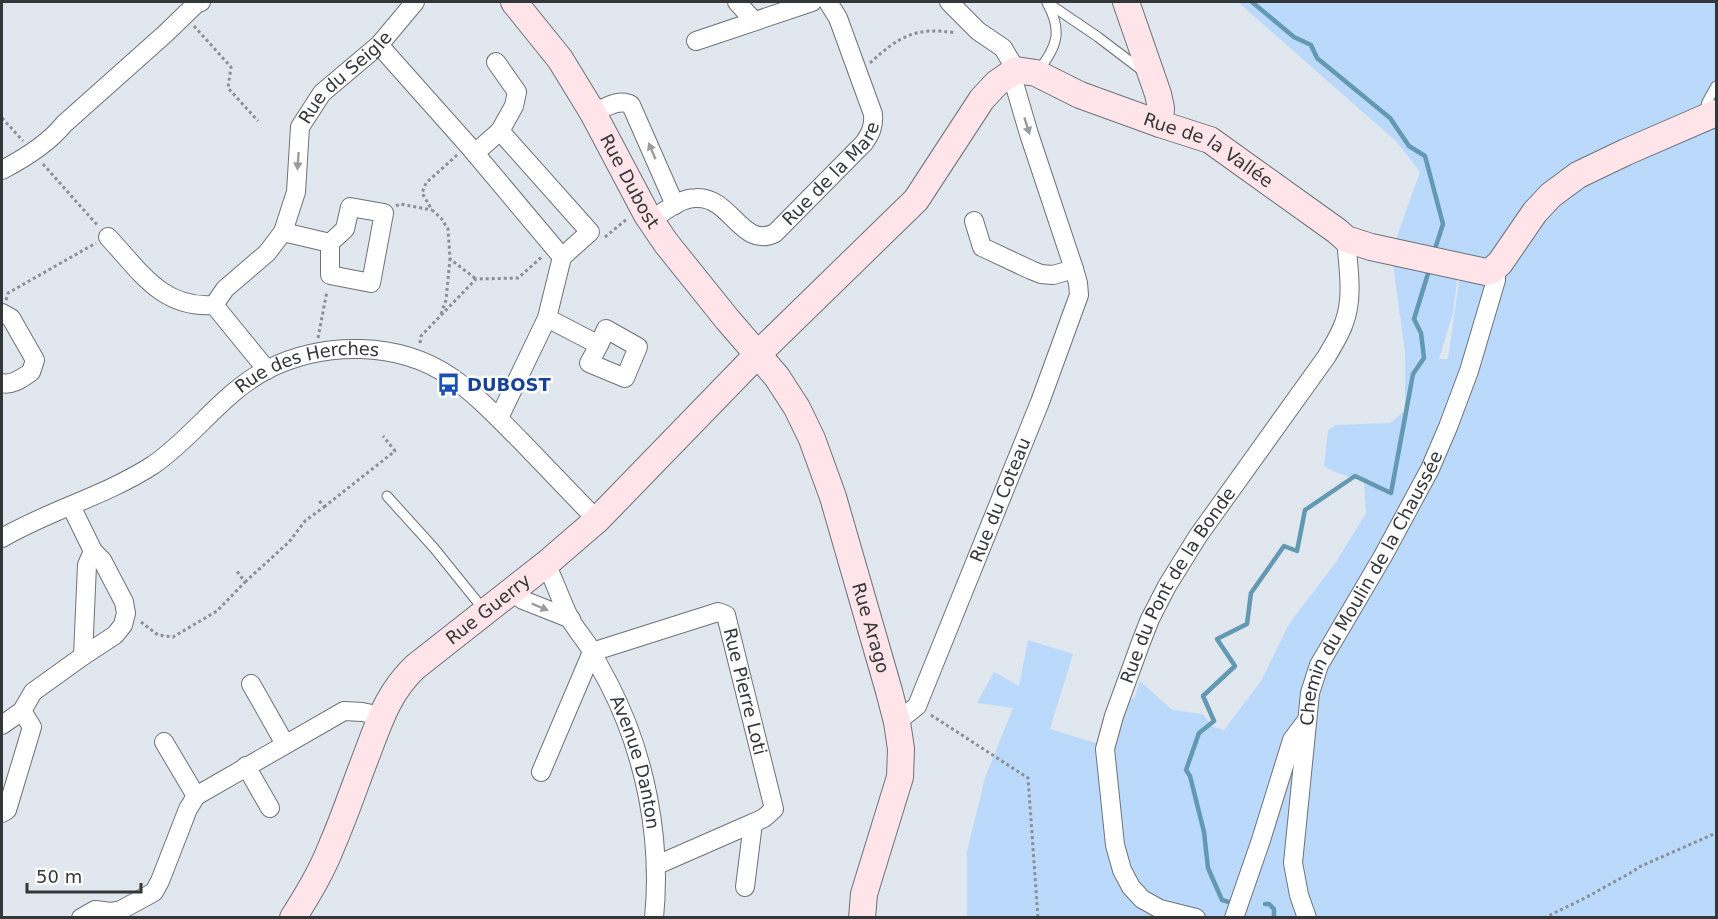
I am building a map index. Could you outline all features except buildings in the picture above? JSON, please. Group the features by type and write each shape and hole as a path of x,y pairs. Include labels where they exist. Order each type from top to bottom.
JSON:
{"street":[{"path":"2,170 33,152 55,135 64,124 196,4 201,2"},
{"name":"Rue du Seigle","path":"214,305 225,290 267,253 283,232 296,192 300,127 322,93 379,45 415,2"},
{"name":"Rue Dubost","path":"514,2 560,59 593,113 647,213 680,260 758,354"},
{"path":"737,2 754,21"},
{"path":"696,41 812,2"},
{"name":"Rue de la Mare","path":"647,213 695,198 712,200 754,236 768,236 775,233 864,143 872,130 873,114 838,18 828,2"},
{"path":"758,354 916,200 981,99 997,83 1026,71 1003,48 978,31 949,2"},
{"path":"1126,2 1161,108 1160,124"},
{"path":"379,45 558,251 547,318 499,418"},
{"path":"471,149 500,131 514,105 517,92 496,62"},
{"name":"Rue de la Vallée","path":"1026,71 1080,95 1210,140 1329,224 1346,239 1371,248 1486,272 1496,267"},
{"name":"Rue du Coteau","path":"907,714 1035,413 1075,309 1079,289 1014,83 1026,71"},
{"path":"593,113 620,102 631,105 675,205"},
{"path":"1496,267 1535,212 1551,195 1578,175 1711,115"},
{"path":"500,131 590,232 558,251"},
{"path":"350,207 384,213 371,283 330,275 330,243 345,229 350,207"},
{"path":"974,221 982,247 1031,270 1053,275 1074,269"},
{"path":"283,232 330,243"},
{"path":"108,237 157,289 171,298 186,304 214,305 267,370"},
{"name":"Rue du Pont de la Bonde","path":"1196,918 1160,909 1142,899 1131,887 1122,870 1115,845 1105,749 1114,716 1141,642 1167,586 1198,536 1337,339 1348,307 1346,239"},
{"name":"Chemin du Moulin de la Chaussée","path":"1307,918 1299,895 1293,863 1310,693 1319,665 1430,469 1469,371 1496,280 1496,267"},
{"path":"2,313 11,318 35,360 31,372 8,384 2,383"},
{"path":"547,318 599,345"},
{"name":"Rue des Herches","path":"2,538 33,522 113,488 153,464 194,430 229,395 267,370 315,353 367,350 394,353 416,360 450,376 499,418 597,520"},
{"name":"Rue Guerry","path":"293,918 332,847 382,716 401,680 415,666 546,564 597,520 758,354"},
{"name":"Rue Arago","path":"758,354 789,394 812,439 907,714 900,777 864,894 862,918"},
{"path":"2,725 22,711 33,692 115,635 123,625 126,613 120,592 102,560 93,551 71,506"},
{"path":"83,656 87,565 93,551"},
{"name":"Avenue Danton","path":"546,564 571,620 609,684 638,755 650,810 657,865 654,918"},
{"path":"511,592 523,600 571,620"},
{"name":"Rue Pierre Loti","path":"592,652 718,612 726,615 774,809 764,818 657,865"},
{"path":"541,772 592,652"},
{"path":"251,684 285,744"},
{"path":"2,813 7,810 32,727 22,711"},
{"path":"81,918 95,910 111,912 121,910 154,892 188,809 196,796 344,711 382,716"},
{"path":"1234,918 1292,740 1308,718"},
{"path":"164,742 196,796"},
{"path":"246,766 270,808"},
{"path":"745,887 753,823"}],"lane":[{"path":"1026,71 1054,47 1057,35 1047,2"},
{"path":"1047,2 1142,71 1151,73"},
{"path":"1711,115 1703,111 1716,86"},
{"path":"387,496 486,611"}],"path":[{"path":"184,15 231,66 228,88 258,121"},
{"path":"858,68 868,64 896,41 912,34 940,30 960,34"},
{"path":"2,118 108,237 8,293 2,313"},
{"path":"440,316 446,300 450,259 447,229 422,193 426,183 471,149"},
{"path":"384,213 400,204 432,210"},
{"path":"590,232 604,238 647,213"},
{"path":"450,259 476,279 518,278 558,251"},
{"path":"315,353 330,275"},
{"path":"416,360 421,336 476,279"},
{"path":"124,619 140,621 158,635 174,637 216,611 289,542 305,522 395,451 383,436"},
{"path":"318,499 324,507"},
{"path":"236,570 245,582"},
{"path":"907,714 1028,778 1038,918"},
{"path":"1544,918 1605,888 1639,867 1716,833"}],"shaded area":[{"path":"1238,2 1716,2 1716,917 967,918 967,851 985,778 1013,708 977,703 994,672 1019,686 1028,640 1073,654 1050,729 1099,744 1121,695 1134,699 1140,681 1172,710 1203,714 1212,726 1224,730 1261,681 1289,624 1336,562 1366,513 1364,481 1337,473 1324,466 1328,430 1336,425 1390,423 1405,411 1405,353 1393,263 1458,273 1453,313 1439,359 1448,359 1461,267 1391,253 1420,172 1398,143"}],"waterway":[{"path":"1252,2 1294,37 1311,45 1317,58 1390,118 1409,146 1425,156 1443,224 1434,252"},
{"path":"1229,902 1222,900 1208,868 1204,832 1190,776 1186,770 1199,733 1214,721 1203,696 1235,666 1217,639 1247,624 1251,593 1284,546 1297,551 1305,510 1355,476 1391,493 1413,374 1424,358 1421,333 1414,319 1430,267"},
{"path":"1265,904 1269,904 1274,909 1274,918"}],"place":[{"name":"DUBOST","path":"449,385"}]}
